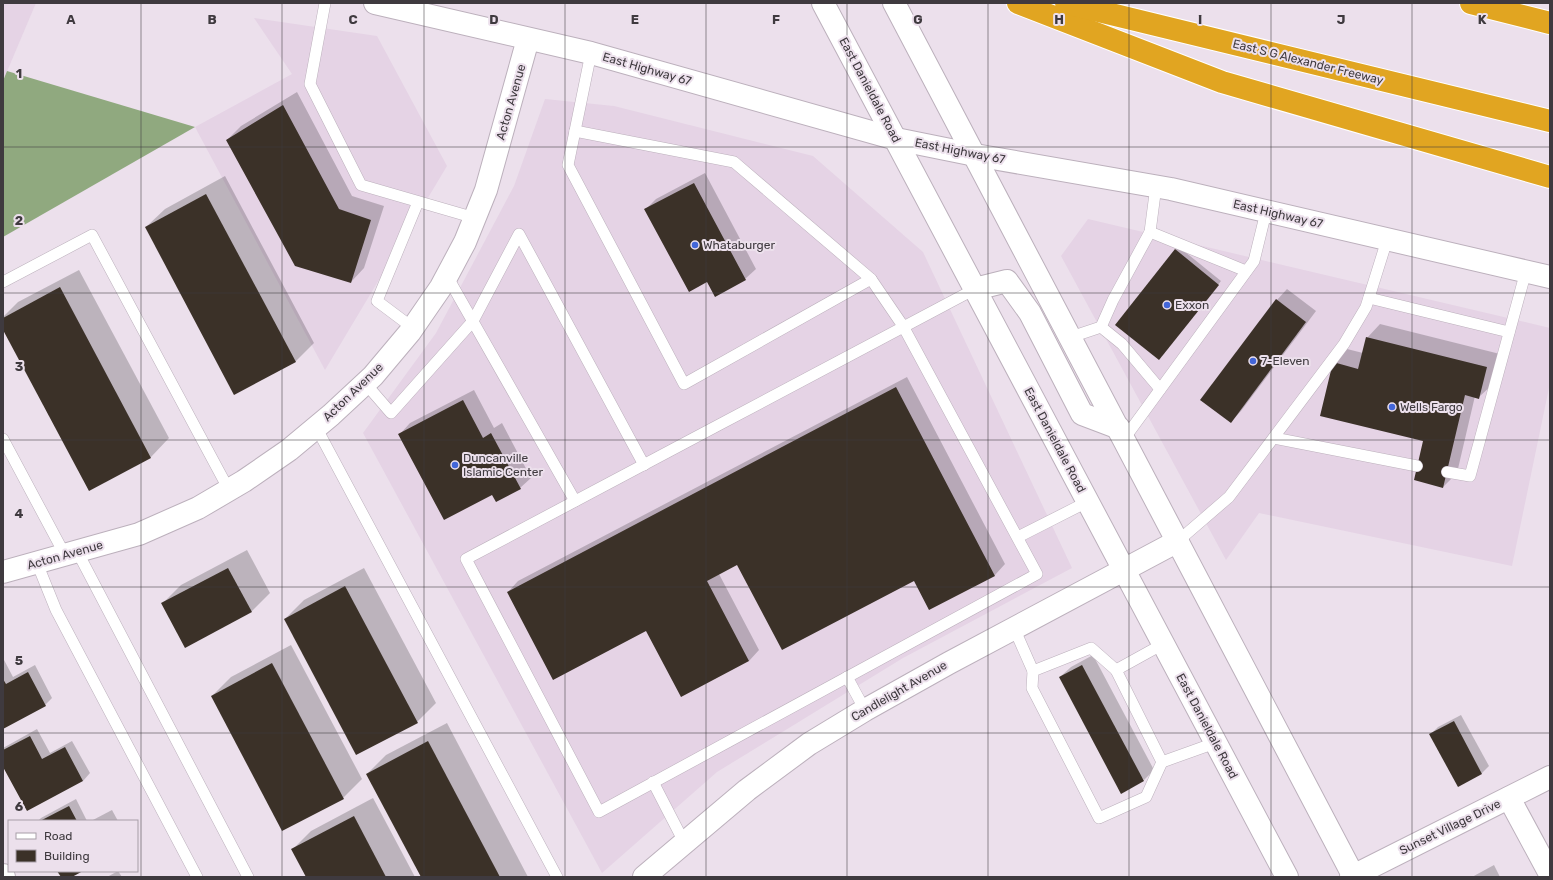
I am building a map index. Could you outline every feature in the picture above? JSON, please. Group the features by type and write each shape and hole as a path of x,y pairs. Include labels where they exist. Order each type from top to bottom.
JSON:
{"highway":[{"path":"1018,3 1222,82 1550,177"},
{"name":"East S G Alexander Freeway","path":"1066,3 1550,121"},
{"path":"1471,3 1550,23"}],"main road":[{"name":"East Highway 67","path":"375,3 591,53 896,139 975,155 1156,186 1550,277"},
{"name":"East Danieldale Road","path":"823,3 1287,877"},
{"path":"894,3 1071,337 1353,876"},
{"name":"Acton Avenue","path":"3,572 139,534 198,508 229,490 289,450 365,383 412,328 441,287 465,242 486,190 528,39"},
{"path":"975,289 1007,281 1030,313 1082,414 1122,434"},
{"name":"Candlelight Avenue","path":"644,877 747,790 810,744 865,710 1014,628 1178,541"},
{"name":"Sunset Village Drive","path":"1353,876 1550,777"},
{"path":"1509,798 1550,874"}],"lane":[{"path":"325,3 310,84 361,185 475,218"},
{"path":"591,53 568,165 684,384 871,279"},
{"path":"575,131 734,162 871,279 904,326 1037,574 599,812 466,559 904,326 975,289"},
{"path":"1071,337 1101,327 1113,300 1150,232 1156,186"},
{"path":"412,328 377,301 418,202"},
{"path":"1122,434 1160,389 1254,261 1266,212"},
{"path":"1150,232 1246,271"},
{"path":"365,383 391,413 473,321 519,234 644,465"},
{"path":"3,282 92,235 229,490"},
{"path":"1178,541 1229,497 1344,344 1366,307 1387,240"},
{"path":"1447,472 1470,476 1526,272"},
{"path":"447,276 575,501"},
{"path":"1369,298 1509,332"},
{"path":"1101,327 1122,344 1160,389"},
{"path":"316,427 557,877"},
{"path":"1274,438 1417,466"},
{"path":"3,439 71,553 248,877"},
{"path":"1018,538 1088,502"},
{"path":"37,563 56,610 197,877"},
{"path":"1014,628 1033,671 1032,688 1099,818 1146,797 1162,762 1215,743"},
{"path":"1116,670 1163,644"},
{"path":"1033,671 1091,648 1116,670 1162,762"},
{"path":"847,677 865,710"},
{"path":"653,782 684,842"}],"shaded area":[{"path":"3,3 36,3 3,81"},
{"path":"254,18 377,36 447,166 325,370 195,127 292,74"},
{"path":"545,99 614,106 813,156 923,252 1072,568 903,658 717,772 602,873 363,433 436,333 514,186"},
{"path":"1088,219 1550,328 1550,383 1512,566 1259,513 1226,560 1061,256"}],"green space":[{"path":"7,71 195,127 3,237 3,81"}],"building":[{"path":"283,105 339,209 371,220 351,283 295,266 226,140"},
{"name":"Whataburger","path":"694,183 746,280 715,297 707,282 689,292 644,209"},
{"path":"206,194 296,362 234,395 145,227"},
{"name":"Exxon","path":"1175,249 1219,285 1159,360 1115,325"},
{"path":"60,287 151,458 89,491 3,330 3,318"},
{"name":"7-Eleven","path":"1276,299 1306,322 1231,423 1200,400"},
{"name":"Wells Fargo","path":"1366,337 1487,367 1479,399 1465,395 1443,488 1414,480 1423,441 1320,416 1333,362 1358,369"},
{"path":"896,387 995,576 929,610 914,581 782,650 737,565 707,581 749,661 681,697 646,631 553,680 507,592"},
{"path":"463,400 483,438 491,433 521,489 496,502 492,495 444,520 398,434"},
{"path":"228,568 252,612 185,648 161,603"},
{"path":"345,586 418,723 356,755 284,619"},
{"path":"272,663 344,799 282,831 211,696"},
{"path":"1082,665 1144,781 1121,794 1059,677"},
{"path":"28,672 46,706 3,729 3,679 6,684"},
{"path":"1454,721 1482,774 1458,787 1429,734"},
{"path":"30,736 42,759 65,747 83,781 27,811 3,767 3,750"},
{"path":"428,741 500,877 421,877 366,774"},
{"path":"69,806 76,820 42,820"},
{"path":"354,816 386,877 306,877 291,849"},
{"path":"58,872 81,872 72,877 61,877"}],"place":[{"name":"Whataburger","path":"695,245"},
{"name":"Exxon","path":"1167,305"},
{"name":"7-Eleven","path":"1253,361"},
{"name":"Wells Fargo","path":"1392,407"},
{"name":"Duncanville Islamic Center","path":"455,465"}]}
